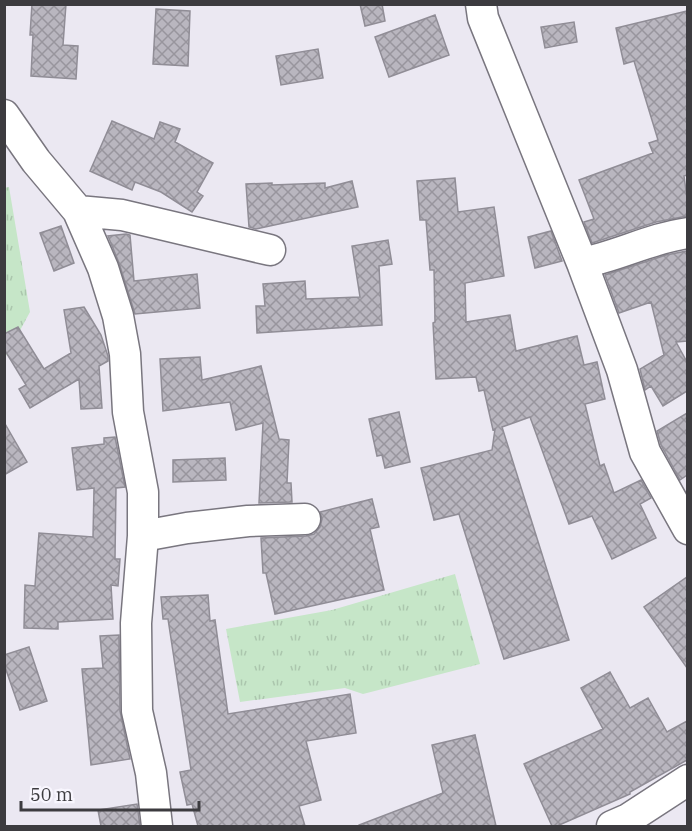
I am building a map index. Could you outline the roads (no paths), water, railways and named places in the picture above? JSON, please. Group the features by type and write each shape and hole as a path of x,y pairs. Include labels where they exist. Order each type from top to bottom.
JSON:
{"street":[{"path":"481,4 483,18 582,263 622,370 645,452 687,529"},
{"path":"4,115 36,161 78,211 103,268 118,316 125,354 128,412 143,492 143,536 136,623 137,711 151,773 157,826"},
{"path":"78,211 122,215 270,250"},
{"path":"582,263 600,260 673,235 687,233"},
{"path":"143,536 248,520 305,519"},
{"path":"612,826 628,819 687,780"}]}
